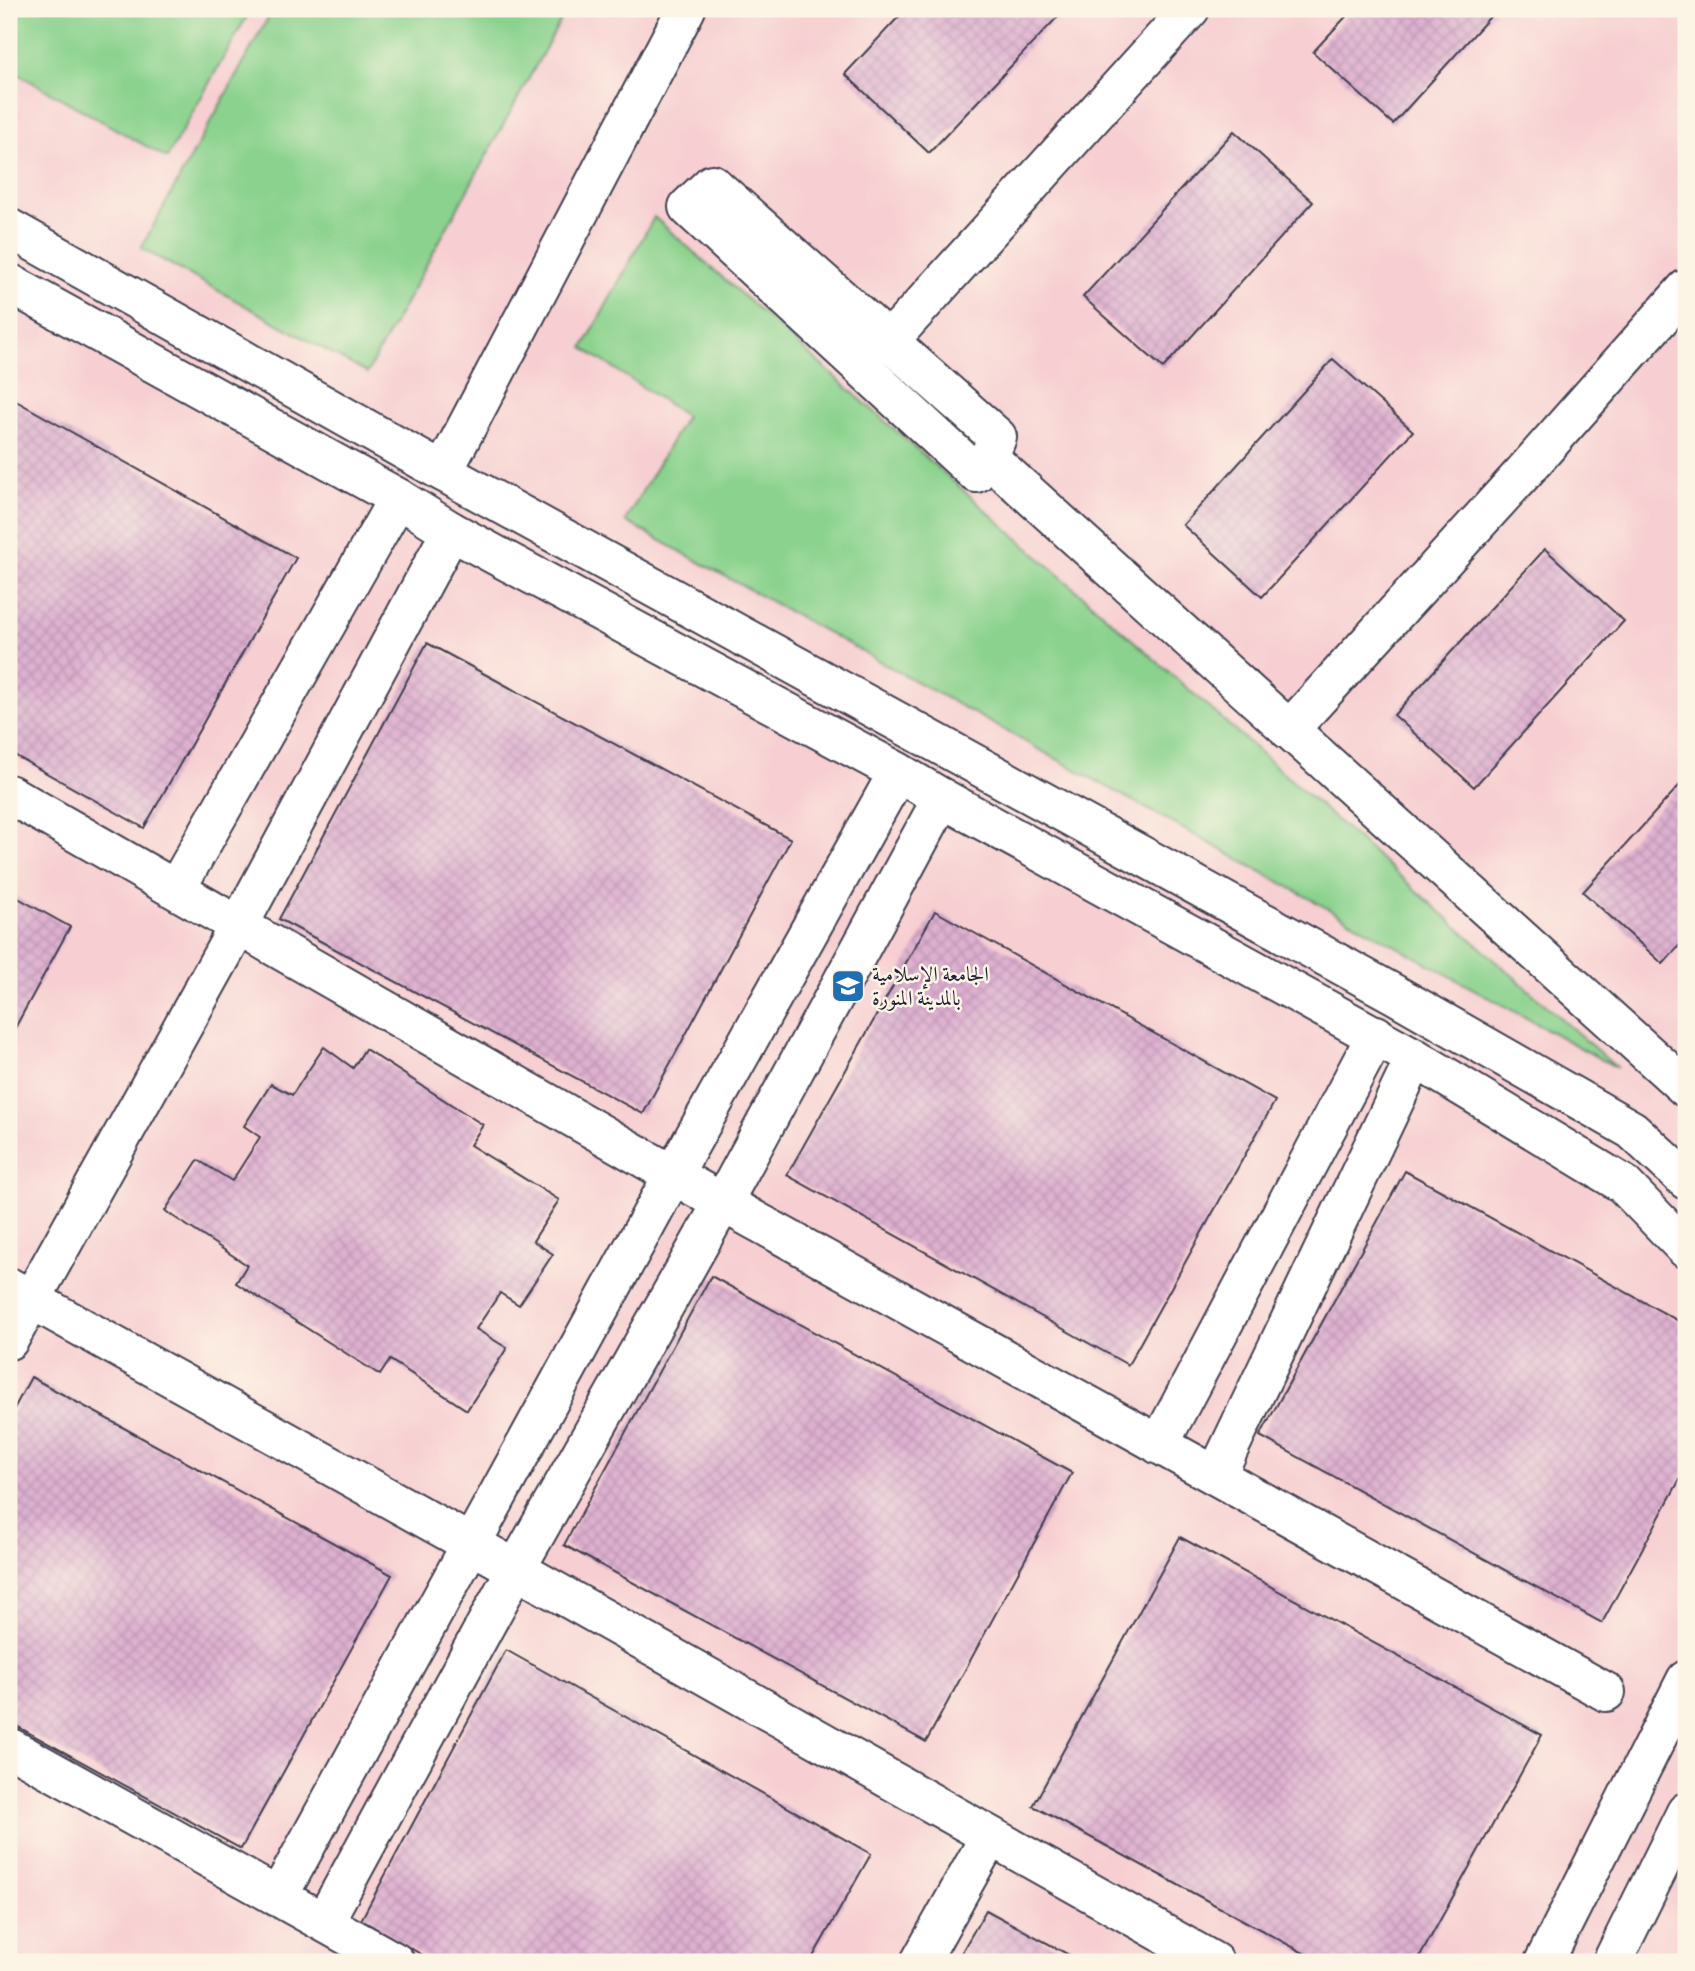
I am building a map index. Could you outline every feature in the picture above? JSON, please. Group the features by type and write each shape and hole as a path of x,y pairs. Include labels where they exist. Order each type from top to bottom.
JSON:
{"street":[{"path":"443,472 686,9"},
{"path":"890,340 1190,9"},
{"path":"712,184 997,437 989,458 976,473 688,207 712,184"},
{"path":"9,228 443,472 1394,993 1632,1130 1686,1180"},
{"path":"9,283 398,498 451,531 898,772 942,799 1376,1035 1623,1184 1686,1249"},
{"path":"1289,730 1686,289"},
{"path":"989,458 1686,1088"},
{"path":"176,889 398,498"},
{"path":"9,1340 20,1293 239,925 451,531"},
{"path":"278,1897 673,1175 898,772"},
{"path":"9,794 673,1175 1606,1692"},
{"path":"324,1922 516,1569 723,1202 942,799"},
{"path":"1160,1445 1376,1035"},
{"path":"1216,1476 1415,1058"},
{"path":"20,1293 1214,1962"},
{"path":"1544,1962 1686,1679"},
{"path":"9,1747 395,1962"},
{"path":"1612,1962 1686,1812"},
{"path":"920,1962 990,1836"}],"shaded area":[{"name":"الجامعة الإسلامية بالمدينة المنورة","path":"9,9 1686,9 1686,1962 9,1962"}],"green space":[{"path":"9,9 251,9 167,158 9,69"},
{"path":"273,9 567,9 367,373 141,248"},
{"path":"654,217 1617,1068 625,521 686,416 583,348"}],"building":[{"path":"906,9 1065,9 929,153 845,74"},
{"path":"1353,9 1497,9 1393,124 1313,52"},
{"path":"1234,131 1313,202 1163,368 1083,297"},
{"path":"1333,359 1413,431 1262,597 1183,525"},
{"path":"9,397 296,558 144,828 9,752"},
{"path":"1545,549 1624,621 1474,787 1394,715"},
{"path":"427,643 791,839 643,1114 279,919"},
{"path":"1686,778 1686,938 1663,964 1583,892"},
{"path":"9,893 70,927 9,1039"},
{"path":"935,911 1275,1101 1128,1365 787,1175"},
{"path":"324,1047 353,1068 365,1049 483,1125 470,1145 559,1200 533,1241 553,1254 519,1305 500,1293 476,1329 507,1348 467,1410 390,1360 380,1375 236,1283 247,1265 165,1211 198,1160 232,1181 260,1137 244,1126 271,1084 292,1095"},
{"path":"1405,1171 1686,1325 1686,1468 1602,1623 1260,1436"},
{"path":"711,1276 1072,1473 926,1742 564,1545"},
{"path":"31,1377 392,1575 241,1849 9,1722 9,1418"},
{"path":"1180,1537 1542,1735 1417,1962 1320,1962 1033,1806"},
{"path":"506,1650 871,1854 810,1962 435,1962 361,1920"},
{"path":"986,1910 1082,1962 956,1962"}],"place":[{"name":"الجامعة الإسلامية بالمدينة المنورة","path":"848,986"}]}
